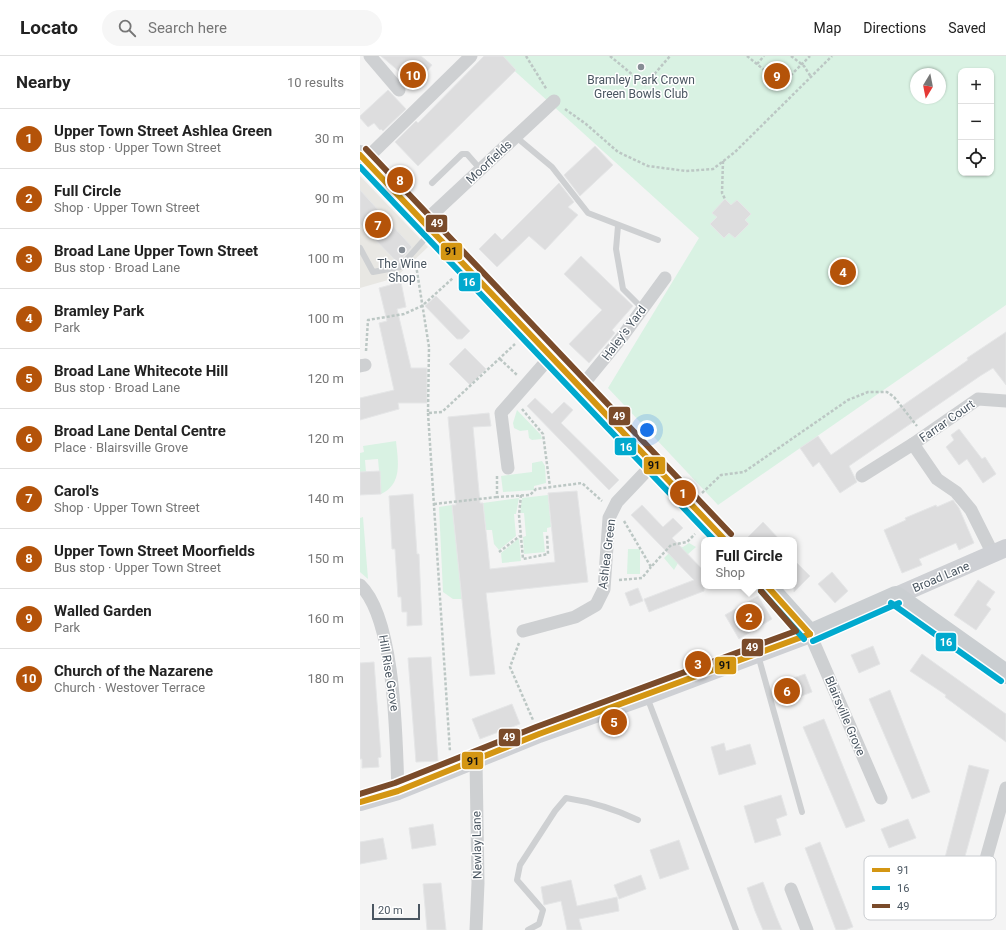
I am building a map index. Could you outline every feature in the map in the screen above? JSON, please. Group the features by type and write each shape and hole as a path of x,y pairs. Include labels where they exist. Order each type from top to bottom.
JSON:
{"main road":[{"path":"362,159 723,537"},
{"path":"770,589 810,634"},
{"path":"896,596 1006,674"},
{"name":"Broad Lane","path":"810,634 896,596"}],"street":[{"path":"360,62 365,56"},
{"path":"370,56 399,90"},
{"path":"362,159 471,56"},
{"name":"Moorfields","path":"428,227 481,170 554,101"},
{"name":"Haley's Yard","path":"581,387 622,337 665,278"},
{"path":"508,466 501,413 551,356"},
{"name":"Farrar Court","path":"862,476 913,444 978,399 1006,401"},
{"name":"Farrar Court","path":"913,444 938,479 956,492 971,510 1000,551"},
{"name":"Ashlea Green","path":"523,631 575,617 596,604 604,589 609,518 617,502 654,463"},
{"name":"Broad Lane","path":"896,596 1000,551"},
{"name":"Hill Rise Grove","path":"360,585 365,590 380,619 395,698 398,791"},
{"name":"Broad Lane","path":"360,802 398,791 476,761 539,734 646,696 810,634"},
{"name":"Blairsville Grove","path":"810,634 881,798"},
{"name":"Newlay Lane","path":"476,761 478,882 476,930"},
{"path":"987,856 1006,788"},
{"path":"791,889 807,930"}],"lane":[{"path":"516,137 552,167 588,213 618,226 658,240"},
{"path":"432,182 462,154 467,154 481,170"},
{"path":"618,226 616,249 623,289 642,308"},
{"path":"360,248 372,272 400,267 414,253 428,227"},
{"path":"758,653 802,812"},
{"path":"646,696 736,930"},
{"path":"528,930 539,924 543,910 517,880 520,865 555,811 566,798 587,801 618,811 638,820"}],"path":[{"path":"526,56 554,101 586,124 618,152 648,166 686,172 713,169 735,152 832,56"},
{"path":"610,56 645,85 670,56"},
{"path":"747,56 779,82 786,80 810,56"},
{"path":"757,64 764,56"},
{"path":"791,56 801,64 811,77"},
{"path":"723,161 722,193 725,199"},
{"path":"414,253 429,347 428,413 451,770"},
{"path":"362,366 368,320 404,314 422,306 466,267"},
{"path":"428,413 442,412 527,333"},
{"path":"500,359 526,384"},
{"path":"691,502 722,475 744,472 848,400 868,392 881,391 894,397 924,436"},
{"path":"513,399 543,434 550,487"},
{"path":"497,497 496,477 508,466"},
{"path":"434,504 530,495 536,488 582,483 624,520 651,567"},
{"path":"521,495 519,515 523,559 548,554 547,534"},
{"path":"605,580 642,578 671,545 687,542 708,521"},
{"path":"499,552 520,536"},
{"path":"523,631 510,667 539,734"}],"shaded area":[{"path":"360,176 428,247 395,278 360,288"}],"green space":[{"path":"498,56 1006,56 1006,305 718,505 608,388 699,238"},
{"path":"517,410 541,435 542,439 532,440 529,438 528,430 520,431 514,428 513,423"},
{"path":"396,441 398,471 393,484 388,490 381,494 378,459 365,460 366,472 360,472 360,453 364,452 363,446"},
{"path":"542,461 545,466 546,483 534,486 534,490 503,492 501,476 532,472 532,463"},
{"path":"548,495 551,527 547,528 547,532 543,532 545,552 524,554 523,537 526,536 524,513 520,513 522,498"},
{"path":"519,498 516,514 514,514 516,536 499,550 494,544 492,530 486,530 483,503"},
{"path":"452,505 462,599 453,599 443,592 439,507"},
{"path":"363,517 368,579 360,572 360,518"},
{"path":"519,538 521,561 502,563 501,553"},
{"path":"689,543 696,547 678,563 674,570 664,558 676,546 683,547"},
{"path":"628,549 640,549 640,574 627,574"}],"building":[{"path":"381,56 421,56 432,65 415,85"},
{"path":"484,56 503,56 516,70 418,166 395,142 416,121 418,123"},
{"path":"388,90 406,109 383,131 381,129 380,130 374,123 368,127 360,116"},
{"path":"595,146 613,165 580,196 564,175"},
{"path":"559,183 574,202 568,207 578,215 545,250 529,236 497,267 479,249 495,233 502,240"},
{"path":"360,190 412,247 398,263 360,224"},
{"path":"725,199 731,205 737,200 751,214 745,220 749,224 735,238 729,233 724,238 710,224 717,217 712,213"},
{"path":"581,256 633,306 612,330 615,333 589,363 569,344 602,310 564,274"},
{"path":"401,282 406,307 397,309 411,368 427,368 427,403 398,403 399,409 360,420 360,398 394,390 379,323 387,321 379,288"},
{"path":"436,296 470,331 462,339 457,339 425,306"},
{"path":"1006,332 1006,385 993,368 980,376 849,466 857,482 840,493 819,462 813,467 800,448 818,436 831,455"},
{"path":"465,348 486,369 470,385 449,364"},
{"path":"535,398 552,414 564,402 573,410 561,423 619,480 609,490 527,406"},
{"path":"489,413 491,426 473,427 480,503 483,503 490,569 555,562 548,493 577,491 588,582 486,593 495,674 470,676 452,505 456,505 448,417"},
{"path":"959,429 982,459 985,457 996,474 983,483 967,459 959,465 946,447 954,440 951,435"},
{"path":"380,471 381,494 360,495 360,472"},
{"path":"413,494 417,554 419,554 422,625 407,626 407,612 402,612 401,597 398,597 395,549 392,549 389,496"},
{"path":"953,500 959,508 974,543 959,550 956,543 919,559 922,565 902,573 884,530 906,520 905,518 936,505 937,507"},
{"path":"642,505 663,527 673,518 683,528 672,538 701,568 701,589 704,589 704,591 649,612 644,599 694,580 631,515"},
{"path":"763,522 777,537 748,537"},
{"path":"797,563 810,576 797,589"},
{"path":"832,572 848,591 835,603 818,584"},
{"path":"978,580 995,592 986,605 991,609 976,630 954,615"},
{"path":"638,588 643,601 630,606 625,593"},
{"path":"758,596 772,619 739,639 725,615"},
{"path":"873,646 880,664 859,673 851,655"},
{"path":"922,654 1006,714 1006,742 945,697 946,695 910,671"},
{"path":"431,657 438,761 416,762 408,658"},
{"path":"374,662 381,757 378,758 379,767 362,768 362,759 360,759 360,663"},
{"path":"805,674 812,692 783,703 776,684"},
{"path":"890,690 930,792 912,799 869,699"},
{"path":"512,704 520,724 480,739 472,719"},
{"path":"824,719 865,821 846,828 803,727"},
{"path":"724,743 726,751 750,744 756,764 719,775 711,747"},
{"path":"969,765 989,770 965,856 945,856"},
{"path":"781,795 787,815 776,819 781,835 755,843 744,806"},
{"path":"908,819 916,838 889,848 881,829"},
{"path":"433,824 436,845 412,849 409,828"},
{"path":"383,838 387,859 360,864 360,842"},
{"path":"679,840 689,869 660,879 650,850"},
{"path":"820,842 853,927 845,930 836,930 805,848"},
{"path":"641,875 646,889 619,899 614,885"},
{"path":"571,880 577,906 617,897 619,911 579,919 582,930 567,930 561,901 544,905 541,887"},
{"path":"763,882 782,930 763,930 755,911 747,888"},
{"path":"441,883 446,930 427,930 423,884"}],"transit line":[{"name":"49","path":"366,149 731,534"},
{"name":"91","path":"360,155 722,537"},
{"name":"16","path":"360,167 711,537"},
{"name":"91","path":"770,589 810,634"},
{"name":"16","path":"761,591 804,639"},
{"name":"49","path":"360,794 395,783 536,727 796,631 761,591"},
{"name":"16","path":"891,603 1001,681"},
{"name":"16","path":"813,641 899,603"},
{"name":"91","path":"360,802 398,791 539,734 810,634"}],"place":[{"name":"Bramley Park Crown Green Bowls Club","path":"641,67"},
{"name":"Church of the Nazarene","path":"413,75"},
{"name":"Walled Garden","path":"777,76"},
{"name":"Upper Town Street Moorfields","path":"400,180"},
{"name":"Carol's","path":"378,225"},
{"name":"The Wine Shop","path":"402,250"},
{"name":"Bramley Park","path":"843,272"},
{"name":"Upper Town Street Ashlea Green","path":"683,493"},
{"name":"Full Circle","path":"749,617"},
{"name":"Broad Lane Upper Town Street","path":"698,664"},
{"name":"Broad Lane Dental Centre","path":"787,691"},
{"name":"Broad Lane Whitecote Hill","path":"614,722"}]}
